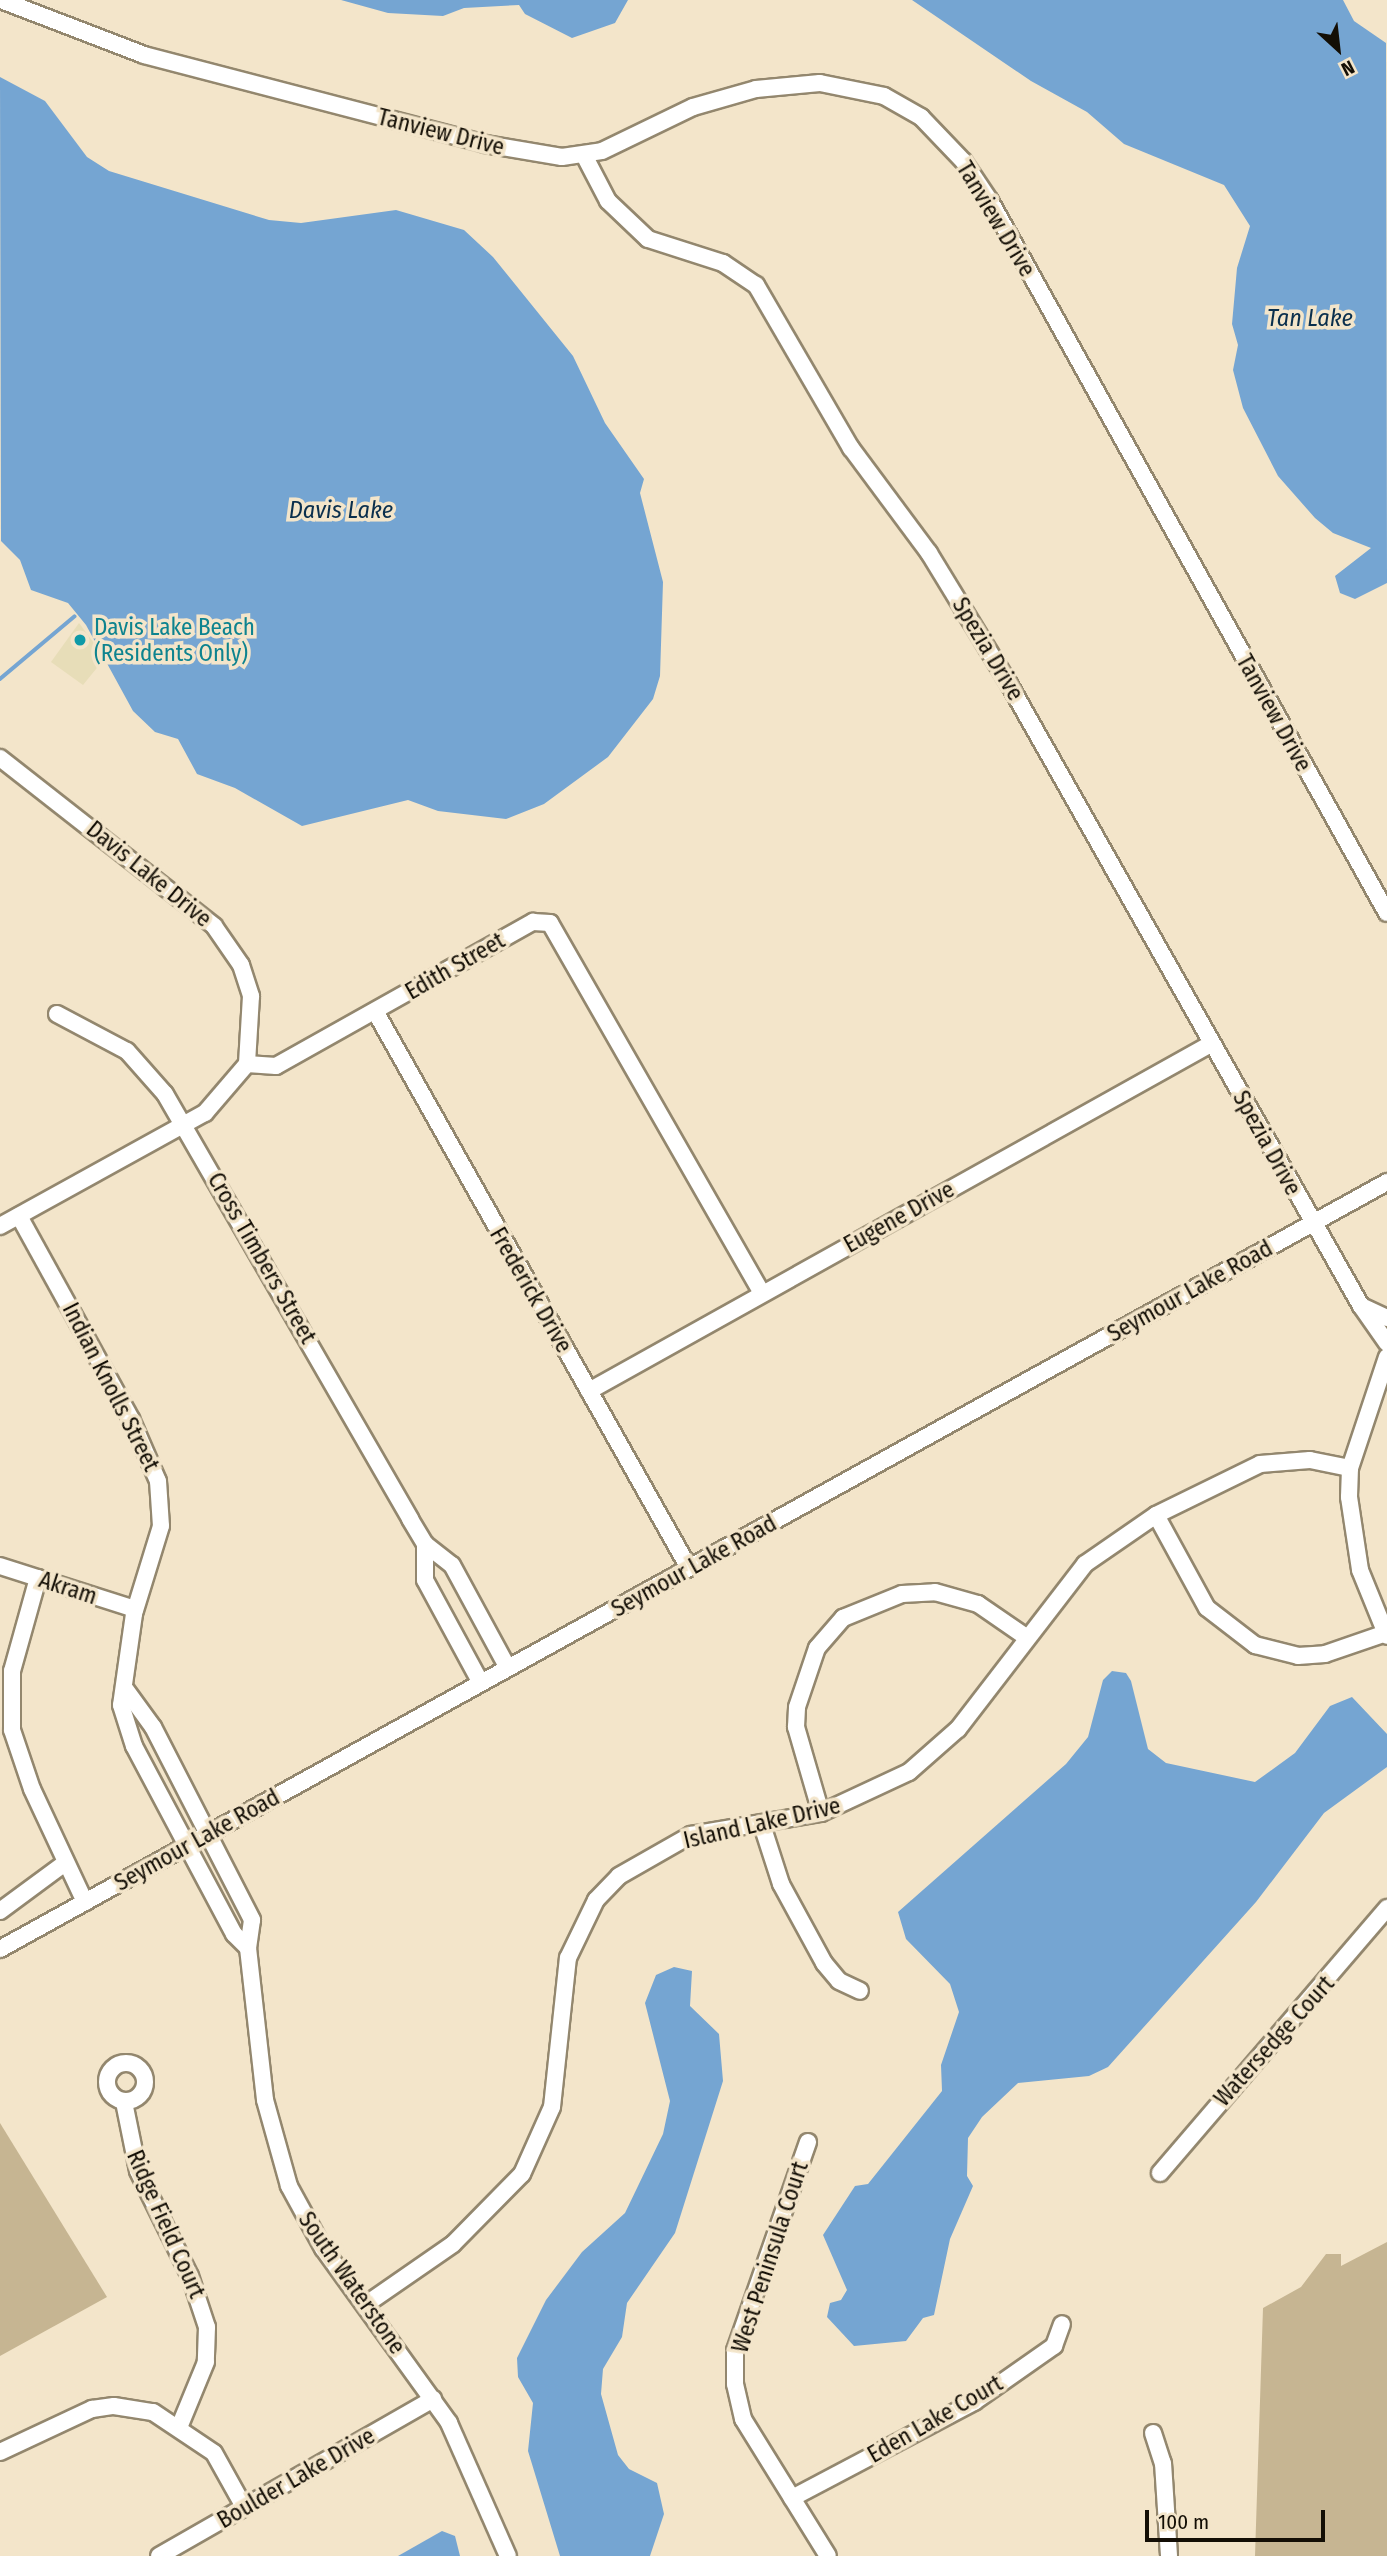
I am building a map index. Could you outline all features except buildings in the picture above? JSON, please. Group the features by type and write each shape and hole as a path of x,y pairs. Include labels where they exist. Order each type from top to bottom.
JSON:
{"street":[{"name":"Tanview Drive","path":"1,0 78,34 271,89 485,144 562,158 584,155 693,107 756,89 820,83 884,96 921,117 964,162 990,201 1387,913"},
{"name":"Spezia Drive","path":"584,155 608,201 648,239 723,263 756,285 851,448 929,553 1009,684 1313,1224 1387,1343"},
{"name":"Davis Lake Drive","path":"0,758 214,926 241,965 251,996 247,1064"},
{"name":"Edith Street","path":"247,1064 276,1066 533,922 550,923 762,1293"},
{"name":"Frederick Drive","path":"375,1011 689,1568"},
{"name":"Cross Timbers Street","path":"57,1014 127,1051 149,1071 184,1126 425,1544 452,1565 508,1668"},
{"name":"Eugene Drive","path":"589,1391 1211,1044"},
{"path":"0,1226 205,1113 247,1064"},
{"name":"Seymour Lake Road","path":"0,1948 1387,1182"},
{"name":"Indian Knolls Street","path":"19,1216 131,1419 158,1481 161,1527 135,1609 126,1690 121,1705 134,1746 187,1846"},
{"path":"1362,1306 1387,1318"},
{"path":"1156,1516 1207,1608 1255,1645 1298,1656 1325,1654 1386,1634 1354,1543 1350,1468 1387,1357"},
{"path":"1373,1402 1387,1391"},
{"name":"Island Lake Drive","path":"365,2305 478,2223 531,2159 555,2091 557,2020 568,1958 596,1900 619,1876 666,1846 691,1835 821,1813 881,1788 935,1751 977,1706 1026,1636 1085,1564 1156,1516 1259,1464 1310,1460 1350,1468"},
{"name":"Cross Timbers Street","path":"425,1544 425,1580 481,1683"},
{"name":"Akram","path":"0,1566 135,1609"},
{"path":"38,1578 12,1671 6,1724 65,1863 85,1902"},
{"path":"821,1813 799,1737 797,1707 817,1648 844,1618 902,1594 935,1592 978,1604 1026,1636"},
{"path":"126,1690 153,1727 206,1835"},
{"path":"762,1825 781,1884 824,1963 839,1981 860,1992"},
{"name":"South Waterstone","path":"206,1835 252,1920 248,1948 275,2147 302,2215 433,2399 466,2455 508,2556"},
{"name":"South Waterstone","path":"187,1846 234,1934 248,1948"},
{"path":"0,1911 65,1863"},
{"name":"Watersedge Court","path":"1160,2173 1387,1908"},
{"name":"Ridge Field Court","path":"124,2102 138,2171 205,2319 206,2362 180,2425"},
{"name":"West Peninsula Court","path":"808,2142 735,2351 743,2419 828,2556"},
{"name":"Eden Lake Court","path":"792,2498 975,2402 1054,2346 1062,2324"},
{"name":"Boulder Lake Drive","path":"159,2556 433,2399"},
{"path":"0,2452 92,2409 134,2408 180,2425 214,2453 244,2507"},
{"path":"1153,2433 1163,2463 1169,2556"}],"shaded area":[{"path":"0,2123 107,2297 0,2356"},
{"path":"1387,2242 1387,2556 1255,2556 1263,2308 1301,2287 1326,2254 1341,2254 1341,2266"}],"sand":[{"name":"Davis Lake Beach (Residents Only)","path":"79,623 105,658 83,685 51,662"}],"water":[{"path":"341,0 628,0 615,23 572,38 525,14 519,5 464,8 443,16 388,13"},
{"name":"Tan Lake","path":"912,0 1343,0 1354,21 1386,43 1387,583 1355,599 1340,593 1335,576 1371,548 1333,533 1315,518 1278,476 1243,408 1233,370 1238,345 1232,324 1237,268 1250,226 1224,185 1124,144 1087,112 1031,81"},
{"name":"Davis Lake","path":"0,77 45,101 87,157 109,171 269,220 301,223 396,210 464,230 493,257 573,356 605,423 644,479 640,493 663,582 660,676 653,699 608,757 544,804 506,819 438,811 408,800 302,826 235,788 197,774 178,739 155,732 133,711 86,625 68,603 31,590 20,560 1,541"},
{"path":"1112,1671 1126,1673 1131,1681 1148,1749 1166,1763 1255,1782 1295,1753 1330,1706 1352,1697 1387,1734 1387,1767 1324,1813 1256,1902 1108,2067 1089,2076 1018,2083 982,2117 968,2138 967,2176 973,2186 950,2239 934,2315 923,2318 906,2341 854,2346 827,2317 830,2303 841,2300 847,2290 823,2235 855,2186 868,2184 942,2091 941,2065 959,2012 950,1984 906,1939 898,1912 1066,1764 1088,1737 1103,1680"},
{"path":"674,1967 692,1971 690,2006 719,2034 723,2081 675,2233 627,2303 622,2337 603,2369 601,2394 618,2455 629,2469 657,2483 664,2514 650,2556 560,2556 528,2451 533,2403 518,2377 517,2358 546,2300 582,2252 625,2213 663,2134 670,2101 645,2003 656,1975"},
{"path":"442,2531 455,2536 460,2556 398,2556"}],"waterway":[{"path":"0,679 74,617"}],"place":[{"name":"Davis Lake Beach (Residents Only)","path":"80,640"}]}
